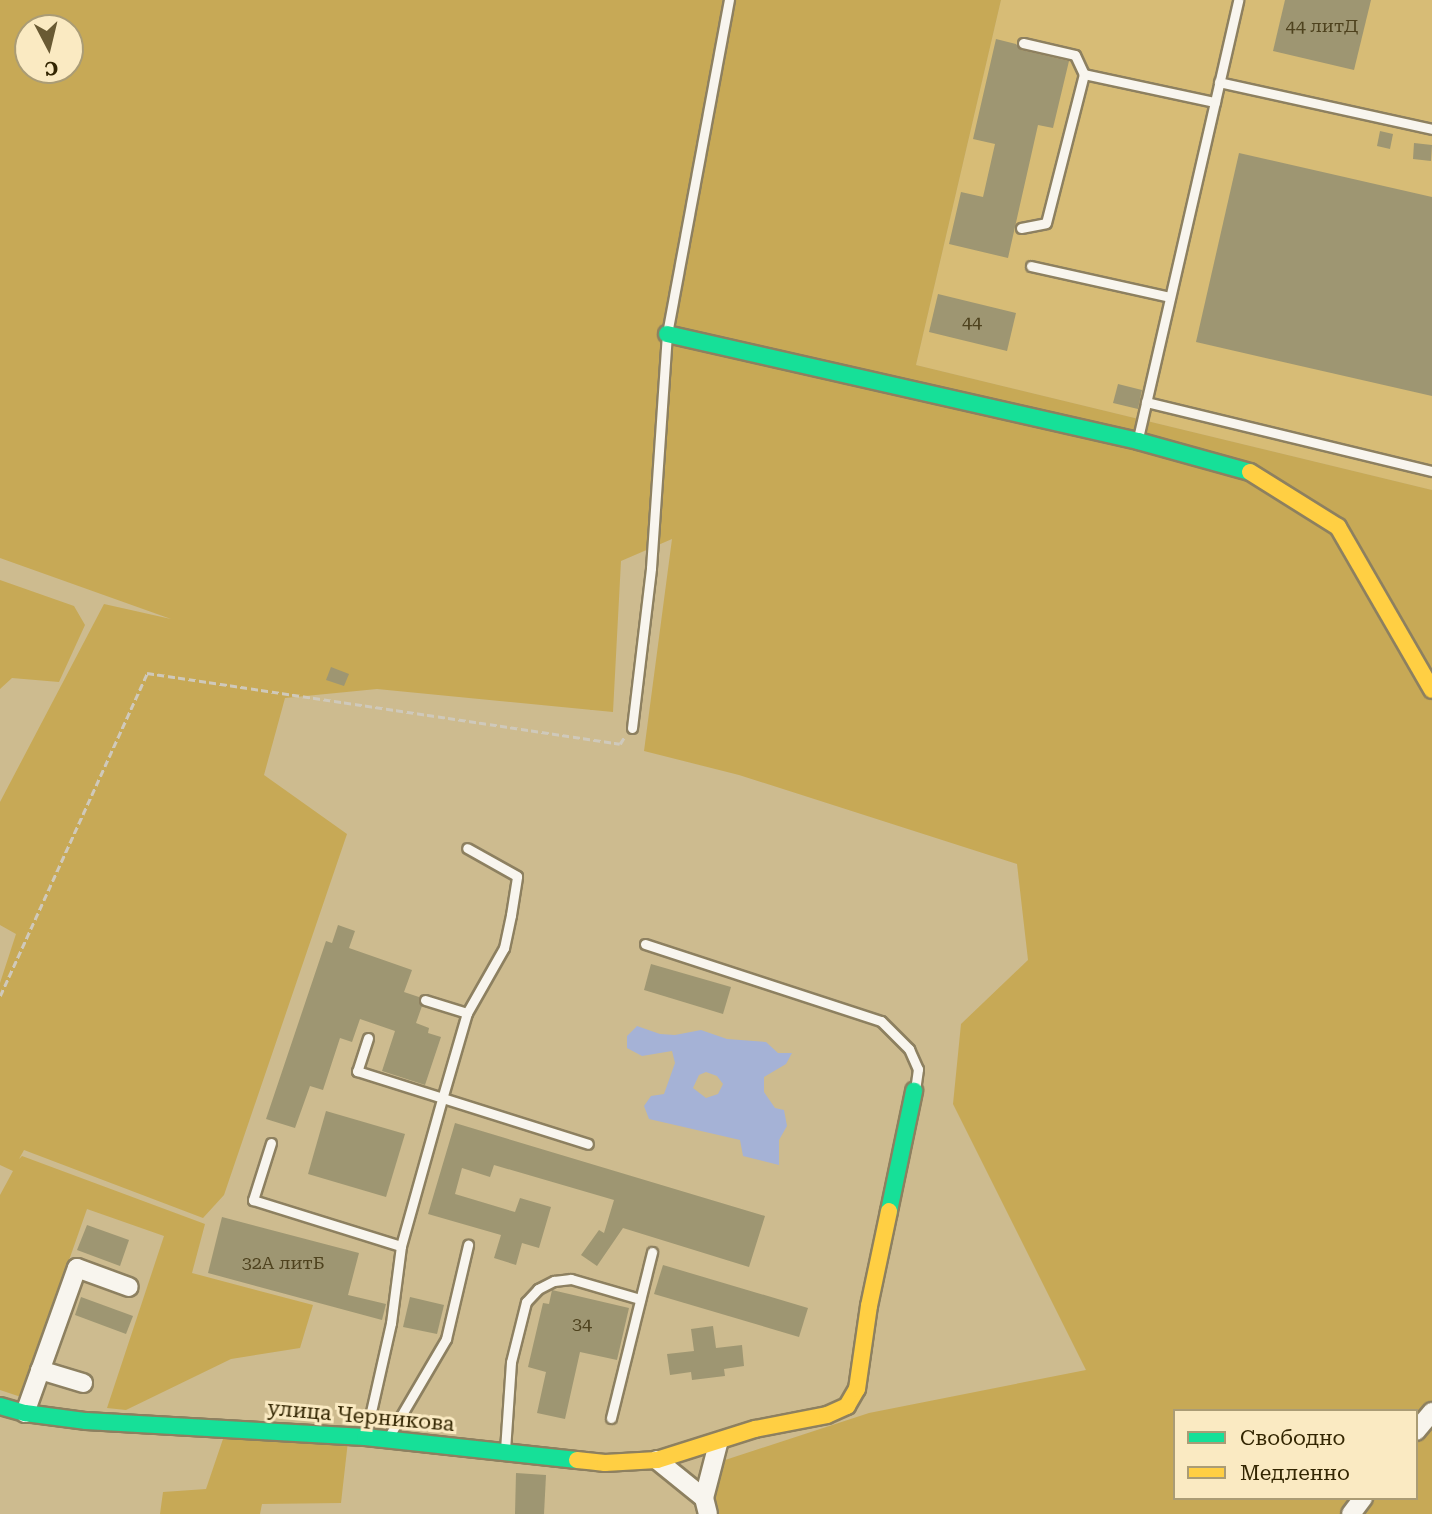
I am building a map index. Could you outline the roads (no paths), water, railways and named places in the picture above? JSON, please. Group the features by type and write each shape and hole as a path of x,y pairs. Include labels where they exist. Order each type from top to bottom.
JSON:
{"street":[{"path":"667,334 1138,441 1256,474 1338,527 1432,691"},
{"name":"улица Черникова","path":"0,1406 25,1413 86,1421 365,1437 605,1463 657,1460 718,1444 755,1429 827,1415 847,1406 857,1389 869,1306 915,1091"},
{"path":"25,1413 77,1268 129,1287"},
{"path":"40,1370 83,1383"},
{"path":"1418,1429 1432,1412"},
{"path":"706,1506 718,1444"},
{"path":"657,1460 706,1506"}],"lane":[{"path":"632,728 650,568 667,334 729,0"},
{"path":"1138,441 1238,0"},
{"path":"1021,228 1046,223 1084,74 1075,55 1023,43"},
{"path":"1084,74 1215,102"},
{"path":"1219,82 1432,129"},
{"path":"1031,266 1170,297"},
{"path":"1146,402 1432,471"},
{"path":"365,1437 391,1323 401,1246 467,1013 504,948 517,876 467,848"},
{"path":"645,944 880,1021 909,1049 918,1069 915,1091"},
{"path":"425,1000 467,1013"},
{"path":"368,1038 357,1071 588,1144"},
{"path":"271,1143 253,1200 401,1246"},
{"path":"387,1440 446,1339 468,1245"},
{"path":"611,1418 652,1252"},
{"path":"505,1452 512,1362 526,1302 538,1289 554,1281 571,1279 640,1299"}],"water":[{"path":"637,1026 660,1034 675,1035 701,1030 727,1039 766,1042 778,1053 792,1053 786,1064 764,1077 764,1092 775,1108 784,1110 787,1126 779,1140 779,1165 743,1156 740,1140 649,1119 644,1106 651,1096 664,1094 675,1063 672,1051 642,1056 627,1048 627,1036","holes":["706,1072 717,1076 723,1084 718,1094 706,1098 693,1088 699,1075"]}]}
